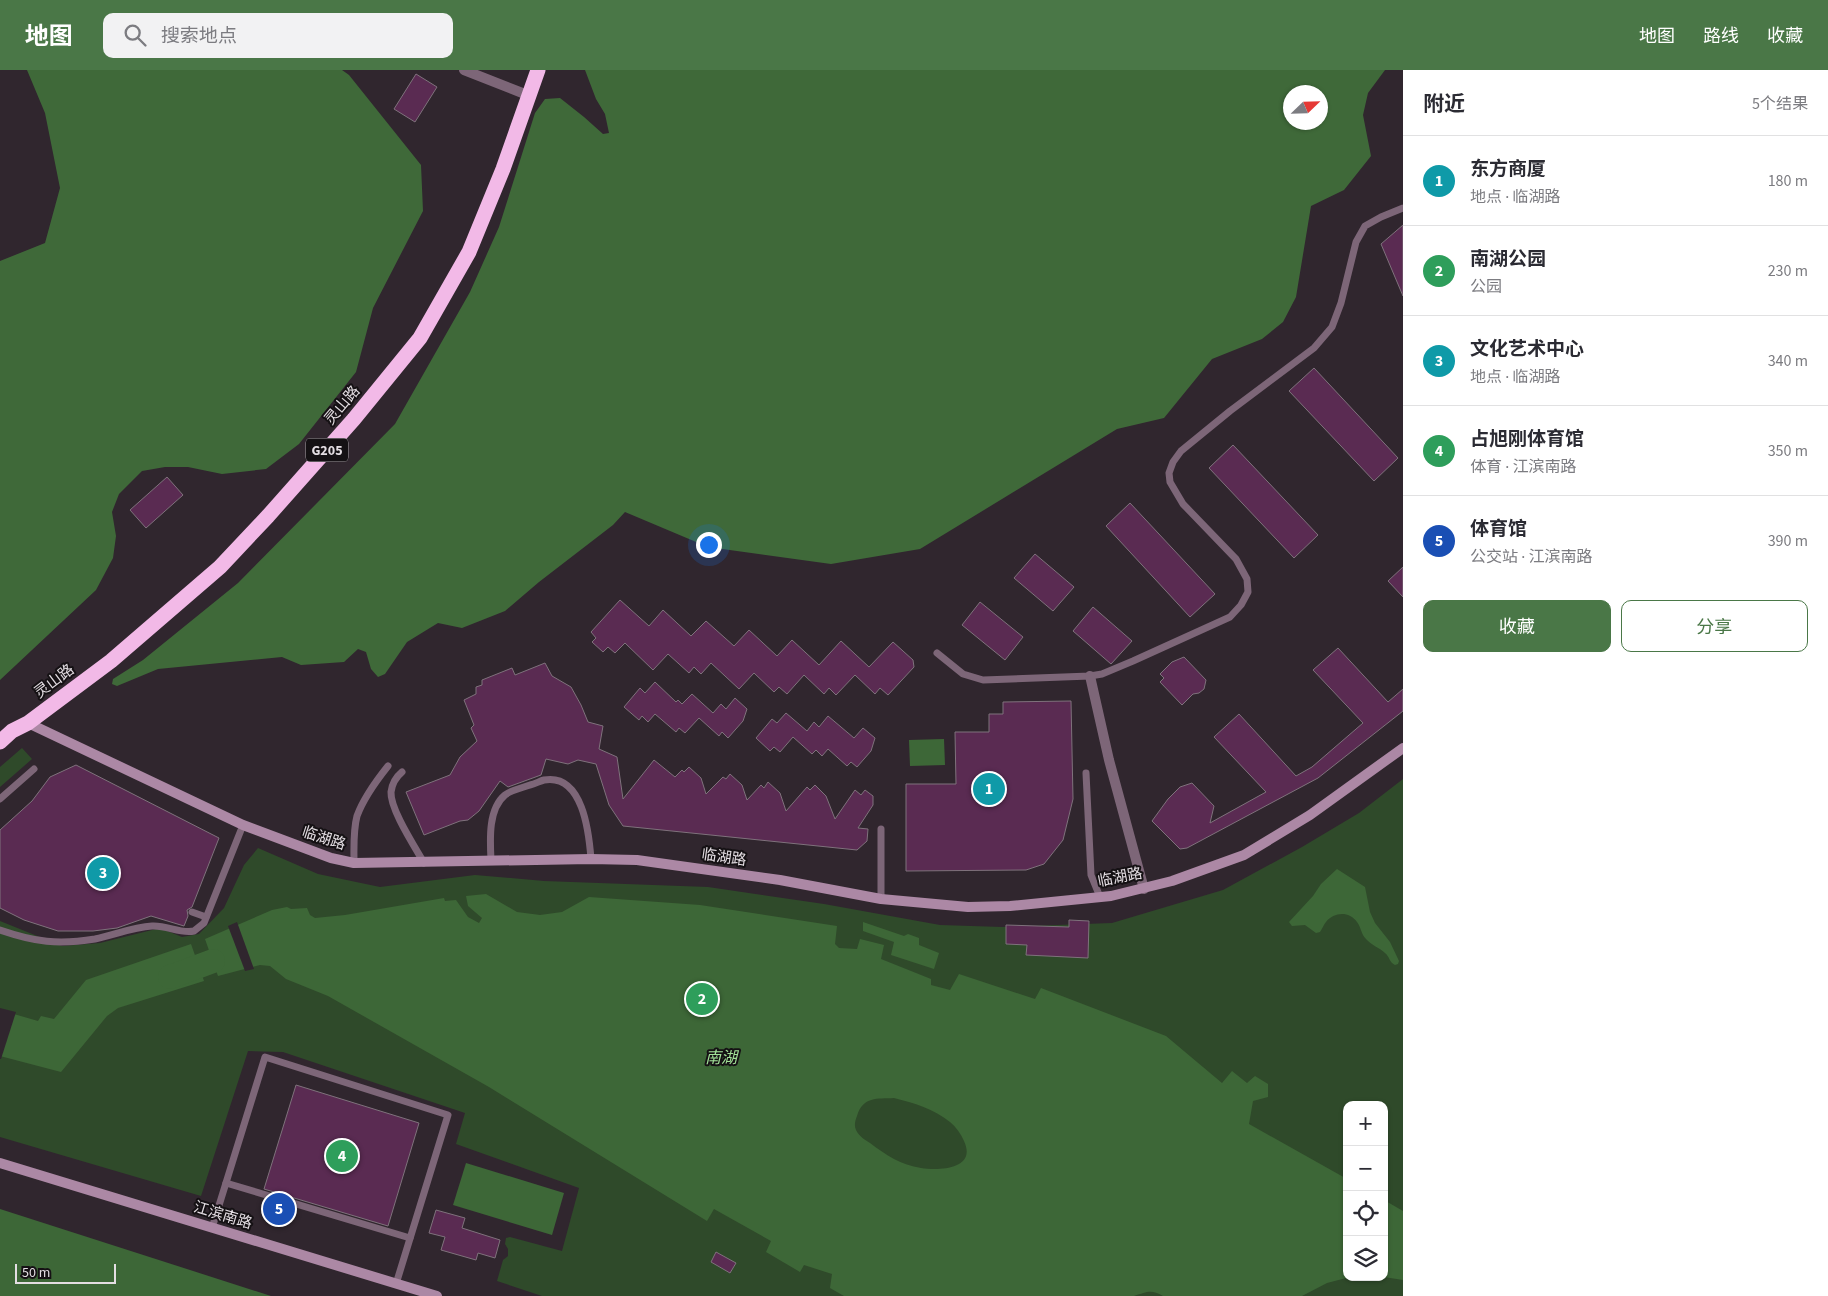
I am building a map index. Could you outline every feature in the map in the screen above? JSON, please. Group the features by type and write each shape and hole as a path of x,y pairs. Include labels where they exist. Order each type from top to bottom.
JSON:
{"highway":[{"name":"灵山路","path":"0,742 12,731 28,723 111,661 220,567 354,419 420,338 469,252 503,169 538,70"}],"street":[{"path":"464,70 530,96"},
{"path":"1090,676 1109,760 1144,889"},
{"name":"临湖路","path":"28,723 244,825 331,858 354,863 491,860 637,860 780,880 881,899 968,907 1010,906 1100,897 1144,889 1244,855 1310,815 1403,748"},
{"name":"江滨南路","path":"0,1163 437,1296"}],"lane":[{"path":"937,653 963,674 983,680 1090,676 1102,674 1230,617 1241,605 1248,592 1247,579 1236,560 1183,504 1170,482 1169,473 1173,462 1181,450 1223,416 1314,348 1332,327 1341,303 1356,242 1365,226 1403,208"},
{"path":"354,863 357,817 370,789 388,766"},
{"path":"0,799 34,769"},
{"path":"402,772 396,777 391,794 405,828 424,862"},
{"path":"1086,773 1091,875 1100,897"},
{"path":"491,860 490,846 493,817 498,802 506,794 545,780 558,780 567,785 579,801 590,841 591,859"},
{"path":"0,930 24,938 55,943 94,939 142,927 164,926 182,932 194,931 204,923 244,825"},
{"path":"881,829 881,899"},
{"path":"192,912 206,917"},
{"path":"212,1228 265,1057 448,1115 396,1284"},
{"path":"226,1183 410,1238"}],"shaded area":[{"path":"27,70 342,70 349,75 421,165 423,211 373,308 356,372 299,444 266,469 222,474 188,467 165,467 142,471 119,494 112,512 116,536 113,558 96,590 0,680 0,261 45,243 60,188 45,113"},
{"path":"585,70 1385,70 1368,93 1363,115 1371,156 1344,190 1311,206 1296,297 1283,322 1262,339 1212,359 1164,418 1117,429 920,549 831,564 708,547 625,512 613,525 539,582 505,611 462,628 438,623 407,642 385,674 378,677 371,669 366,652 358,649 344,662 301,665 282,657 158,669 117,686 112,684 113,679 143,660 238,583 395,424 470,292 499,227 535,113 545,99 560,98 603,134 609,133 605,114 596,99"},
{"path":"22,748 32,759 0,787 0,767"},
{"path":"1403,779 1403,1296 542,1296 497,1281 503,1260 508,1256 508,1249 505,1244 506,1238 510,1237 562,1251 579,1188 456,1144 465,1113 283,1052 248,1051 201,1196 0,1137 0,921 62,946 100,943 160,928 182,937 199,934 224,908 244,865 258,848 318,874 380,887 475,875 544,881 708,887 824,904 940,925 1002,927 1112,923 1223,890 1302,847 1359,813"}],"water":[{"path":"944,739 945,765 910,766 909,740"},
{"path":"1337,869 1365,887 1370,912 1375,923 1390,942 1399,961 1398,964 1393,964 1385,953 1368,941 1357,922 1350,916 1342,914 1333,916 1325,923 1320,932 1316,933 1305,925 1292,926 1289,922 1313,896 1321,884"},
{"name":"南湖","path":"486,894 517,912 540,915 562,912 589,897 700,905 837,926 835,944 839,948 857,949 860,939 884,945 881,959 931,979 931,985 950,990 959,974 1035,999 1041,988 1166,1036 1222,1083 1232,1071 1247,1083 1255,1076 1268,1084 1268,1097 1253,1101 1249,1124 1343,1177 1343,1279 1327,1283 1302,1296 1163,1296 1146,1292 1134,1296 844,1296 830,1288 832,1274 804,1265 800,1272 766,1252 771,1241 714,1209 707,1221 489,1087 328,996 286,979 270,966 260,965 218,976 205,939 272,910 287,907 291,909 307,908 310,915 315,918 345,915 444,898 445,901 456,900 468,917 479,923 482,918 468,906 466,896","holes":["894,1098 916,1104 944,1117 958,1131 963,1138 967,1150 961,1163 938,1169 914,1167 888,1155 864,1139 855,1128 856,1118 860,1110 863,1105 871,1100"]},
{"path":"863,922 904,936 908,934 919,938 919,945 939,953 934,969 891,955 894,942 863,931"},
{"path":"191,944 204,981 118,1008 107,1016 61,1072 0,1056 0,1010 38,1021 41,1016 54,1019 86,980"},
{"path":"466,1163 564,1193 552,1235 453,1205"},
{"path":"1388,1202 1403,1211 1403,1280 1388,1278"},
{"path":"0,1209 271,1296 0,1296"}],"pier":[{"path":"237,922 254,969 245,971 228,926"},
{"path":"0,1008 16,1012 1,1059 0,1059"}],"building":[{"path":"416,74 437,87 415,122 394,109"},
{"path":"1403,225 1403,296 1381,244"},
{"path":"1314,368 1398,458 1374,481 1289,391"},
{"path":"1233,445 1318,535 1294,558 1209,468"},
{"path":"167,477 183,495 146,528 130,510"},
{"path":"1130,503 1215,594 1190,617 1106,526"},
{"path":"1035,554 1074,587 1053,611 1014,578"},
{"path":"1403,567 1403,597 1388,581"},
{"path":"620,600 649,626 663,610 691,636 706,621 734,646 749,630 777,656 792,640 819,665 841,641 869,667 893,642 913,660 914,667 888,695 880,688 875,694 855,675 836,695 829,688 824,694 804,675 787,694 779,687 774,692 754,673 739,689 711,663 701,674 694,667 689,673 668,654 653,670 625,643 615,653 608,647 603,652 592,642 596,638 591,632"},
{"path":"980,602 1023,637 1005,660 962,625"},
{"path":"1093,607 1132,641 1111,664 1073,631"},
{"path":"1338,648 1388,702 1403,689 1403,711 1318,778 1187,848 1180,849 1152,821 1168,799 1180,787 1192,783 1214,806 1210,823 1266,792 1214,737 1239,714 1296,776 1312,767 1363,723 1313,670"},
{"path":"1184,657 1206,680 1204,689 1199,693 1193,694 1182,705 1160,682 1164,678 1160,674 1172,662"},
{"path":"545,663 552,676 571,687 588,722 603,726 599,749 617,757 623,799 654,760 675,777 682,770 684,772 689,767 701,778 706,794 723,777 726,779 730,774 742,785 747,800 761,785 764,788 768,782 780,793 786,811 807,787 810,790 815,785 826,796 835,819 855,790 861,795 865,790 873,796 873,805 858,828 868,829 867,841 857,850 623,826 609,805 596,764 578,760 568,764 546,759 541,775 508,787 500,781 479,811 468,820 460,821 424,835 406,792 450,775 460,757 477,741 471,728 474,725 464,700 476,694 476,687 482,685 482,680 512,668 515,675"},
{"path":"655,682 676,702 678,700 682,704 692,694 713,713 721,704 726,709 735,698 747,709 743,721 728,738 722,732 719,736 699,718 685,733 679,728 676,732 655,714 648,722 642,716 639,720 624,707 640,688 645,693"},
{"path":"1071,701 1073,799 1063,840 1044,864 1026,870 906,871 906,784 956,784 955,732 989,732 989,714 1003,714 1003,702"},
{"path":"786,713 807,731 814,722 819,727 828,716 854,738 863,728 875,738 871,751 857,767 851,762 847,766 828,749 822,756 816,750 812,754 793,737 780,752 774,747 770,751 756,738 772,719 777,723"},
{"path":"76,765 219,838 192,907 187,910 188,916 184,926 151,916 117,928 93,931 58,931 24,920 0,908 0,830 32,801 50,777"},
{"path":"1069,920 1089,921 1088,958 1026,955 1027,945 1006,944 1006,925 1069,927"},
{"path":"296,1085 419,1123 388,1226 264,1189"},
{"path":"436,1210 465,1218 462,1228 500,1240 495,1258 478,1253 476,1260 441,1250 445,1237 429,1233"},
{"path":"716,1252 736,1263 730,1273 711,1262"}],"waterway":[{"path":"170,977 213,961"}],"place":[{"name":"东方商厦","path":"989,789"},
{"name":"文化艺术中心","path":"103,873"},
{"name":"南湖公园","path":"702,999"},
{"name":"占旭刚体育馆","path":"342,1156"},
{"name":"体育馆","path":"279,1209"}]}
